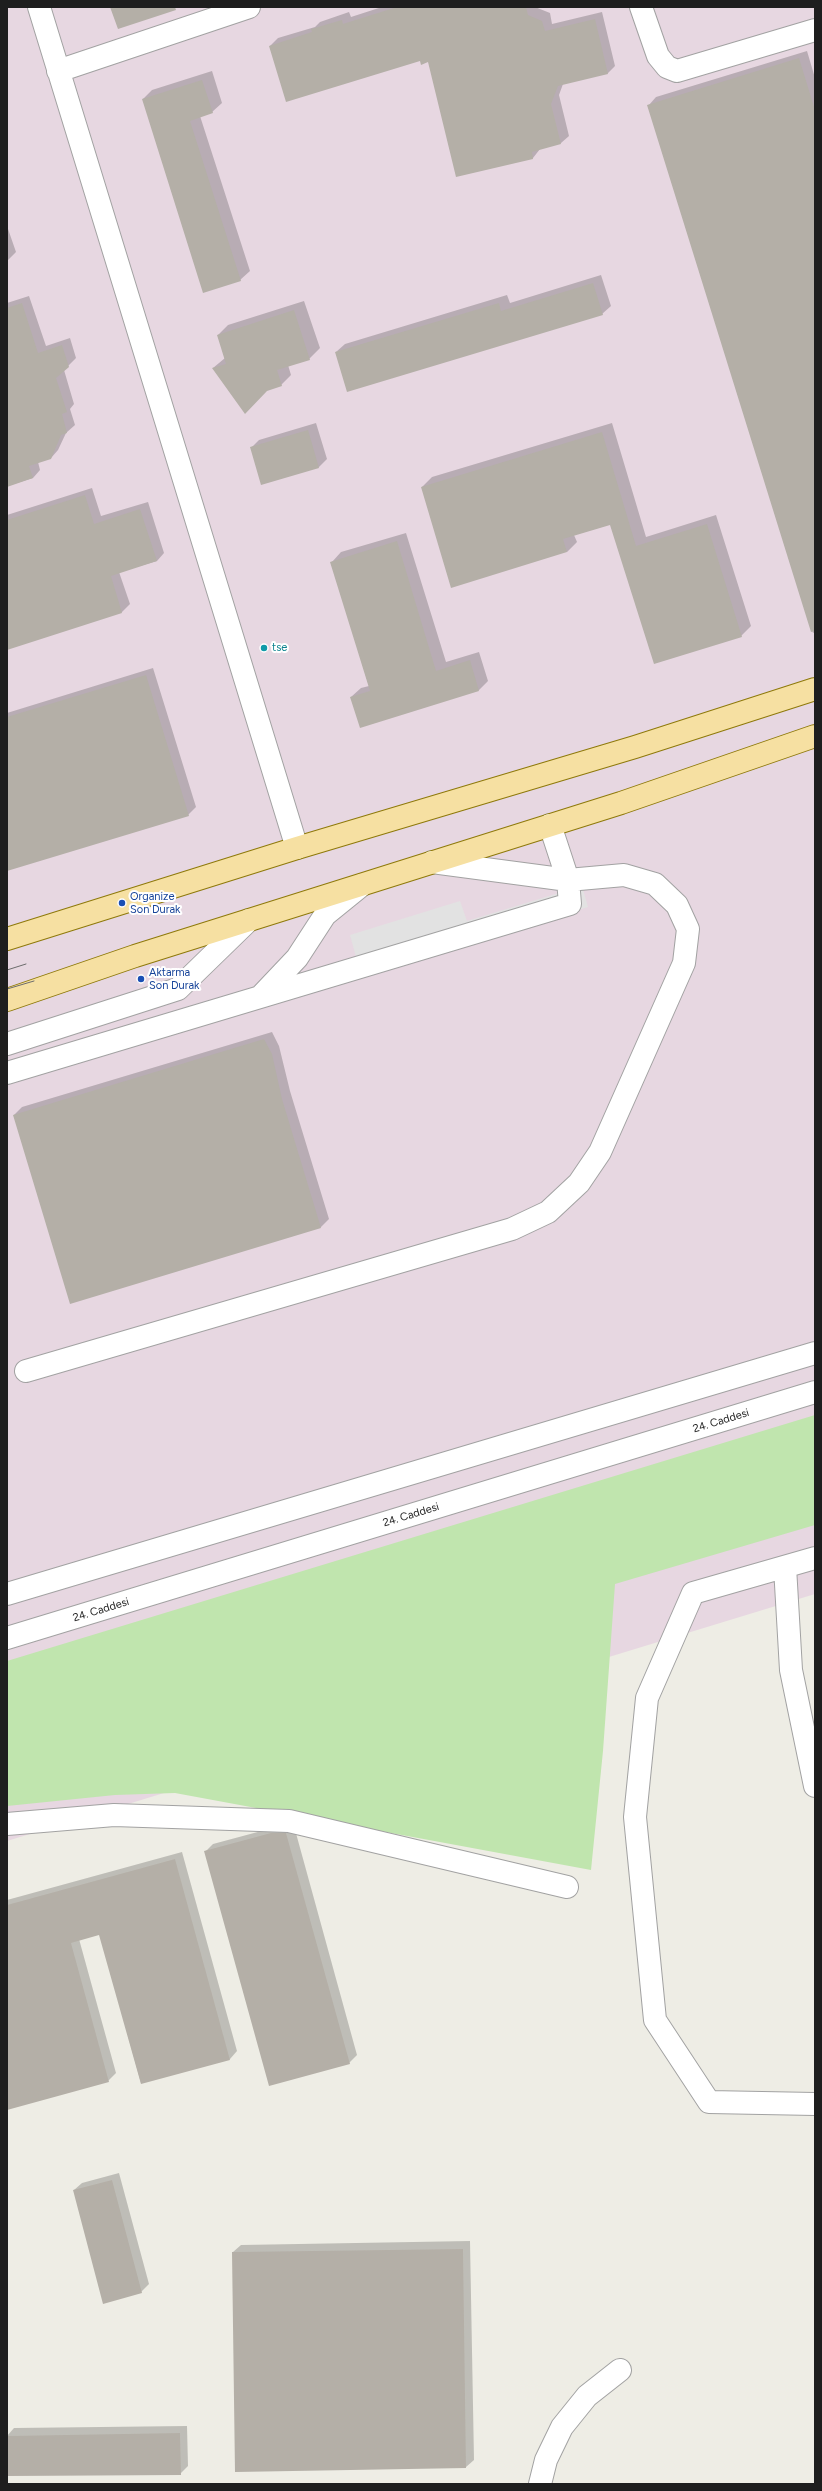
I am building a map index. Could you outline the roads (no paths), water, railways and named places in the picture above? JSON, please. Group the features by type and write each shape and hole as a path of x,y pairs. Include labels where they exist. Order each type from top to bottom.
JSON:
{"main road":[{"path":"7,939 297,848 635,747 815,689"},
{"path":"7,1000 249,920 550,825 815,736"}],"street":[{"path":"39,7 297,848"},
{"path":"58,71 249,7"},
{"path":"641,7 658,56 667,67 677,71 814,32"},
{"path":"7,1073 570,904 568,880 550,825"},
{"path":"26,1370 512,1229 548,1212 579,1183 600,1152 684,963 688,930 677,905 655,884 624,875 568,880 432,862"},
{"path":"260,997 297,958 325,915 362,884"},
{"path":"7,1044 178,989 249,920"},
{"path":"7,1594 815,1353"},
{"name":"24. Caddesi","path":"7,1638 815,1392"},
{"path":"815,1558 693,1592 648,1698 635,1817 655,2020 709,2102 815,2104"},
{"path":"784,1567 791,1670 815,1786"},
{"path":"7,1824 114,1815 289,1822 567,1887"},
{"path":"540,2484 546,2460 562,2427 587,2396 620,2370"}],"tram line":[{"path":"7,970 26,964"},
{"path":"7,989 34,981"}],"place":[{"name":"tse","path":"264,648"},
{"name":"Organize Son Durak","path":"122,903"},
{"name":"Aktarma Son Durak","path":"141,979"}]}
